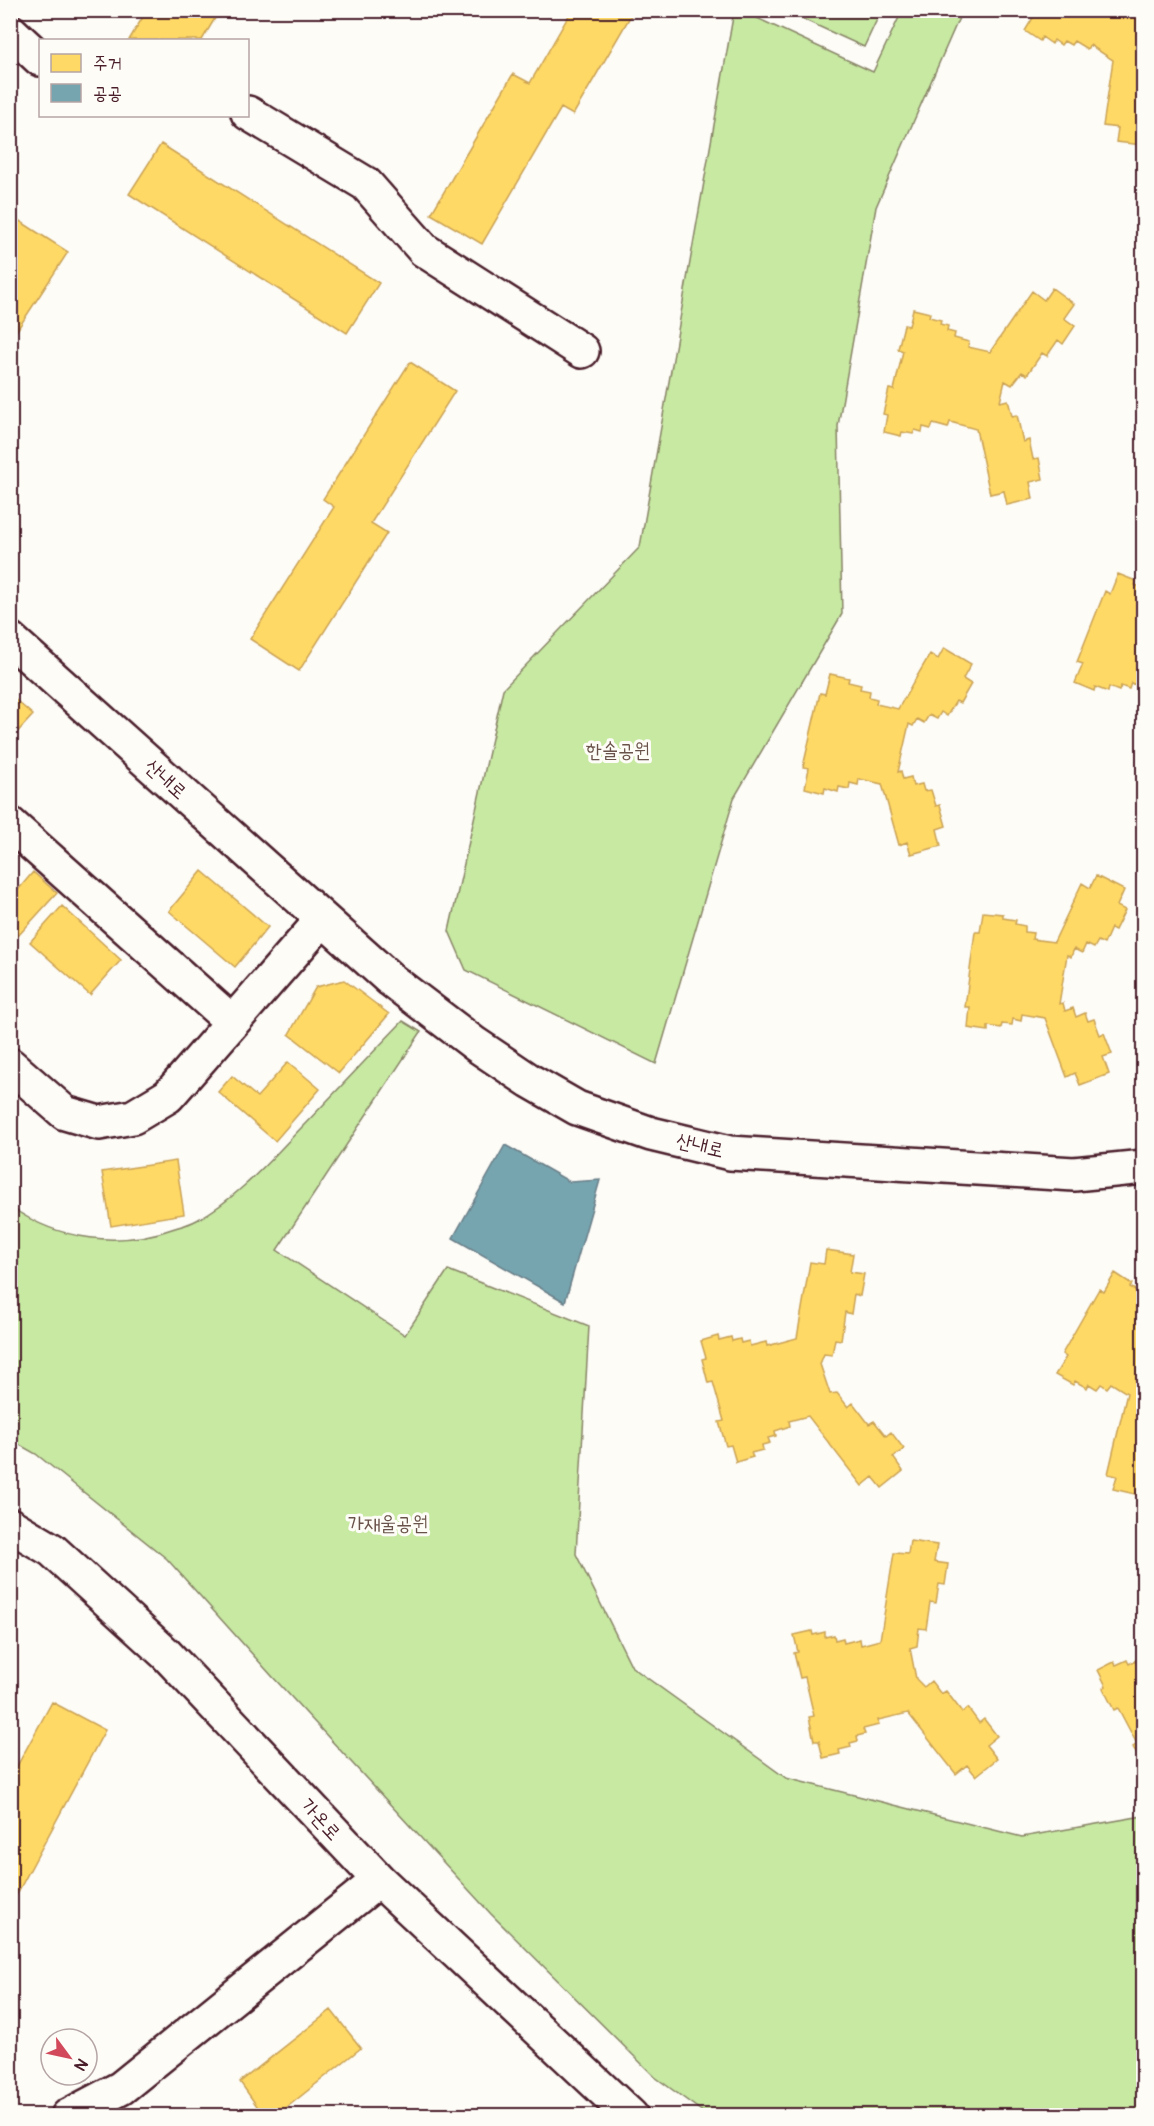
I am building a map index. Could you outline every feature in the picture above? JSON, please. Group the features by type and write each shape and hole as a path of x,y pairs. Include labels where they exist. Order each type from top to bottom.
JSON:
{"street":[{"path":"10,32 39,59"},
{"path":"249,114 366,184 424,250 582,351"},
{"name":"산내로","path":"10,639 391,980 475,1044 530,1081 577,1108 651,1134 730,1153 1074,1174 1143,1167"},
{"path":"10,824 232,1022"},
{"path":"10,1065 65,1113 99,1123 134,1117 168,1096 322,920"},
{"name":"가온로","path":"10,1525 52,1550 166,1654 379,1880 631,2115"},
{"path":"68,2115 121,2088 379,1880"}],"green space":[{"name":"한솔공원","path":"734,11 742,11 873,72 902,11 962,11 876,207 838,426 842,614 734,798 656,1064 466,970 449,931 503,689 640,547"},
{"path":"785,11 881,11 864,47"},
{"name":"가재울공원","path":"403,1021 421,1032 277,1250 405,1335 448,1270 589,1326 576,1554 632,1667 786,1778 1022,1837 1143,1816 1143,2115 707,2115 655,2077 491,1914 167,1559 36,1454 11,1440 11,1207 49,1227 90,1238 133,1238 186,1225 212,1211 253,1178"}],"building: 주거":[{"path":"147,10 220,10 203,39 130,39"},
{"path":"572,10 634,10 573,115 561,108 482,244 431,214 513,74 530,83"},
{"path":"1033,10 1144,10 1143,145 1116,142 1118,128 1103,126 1113,60 1090,45 1087,49 1074,41 1071,45 1064,41 1061,45 1054,40 1052,44 1042,37 1040,41 1025,31 1034,16 1030,14"},
{"path":"161,144 379,283 347,333 129,194"},
{"path":"15,218 68,252 10,341 10,225"},
{"path":"1052,288 1074,304 1064,318 1075,326 1063,344 1058,340 1047,356 1042,353 1027,375 1022,372 1012,385 1005,381 1000,402 1008,400 1012,416 1017,415 1023,442 1029,440 1033,459 1039,458 1043,479 1030,482 1033,499 1007,505 1004,491 990,494 976,429 950,422 948,428 933,424 931,429 923,427 922,432 915,430 913,434 902,432 901,436 884,432 887,415 883,414 889,389 894,390 903,351 898,349 904,325 909,326 913,309 930,313 929,317 941,320 940,324 948,326 947,331 955,333 954,338 969,342 968,347 990,352 1032,291 1044,300"},
{"path":"410,362 455,391 371,523 387,533 299,671 250,639 334,507 323,499"},
{"path":"1118,574 1136,581 1135,585 1144,588 1144,688 1131,683 1129,689 1121,686 1119,691 1109,687 1108,692 1095,687 1094,691 1075,683 1083,664 1077,662 1105,591 1110,594"},
{"path":"944,648 971,664 963,679 971,684 960,703 956,701 947,716 941,712 937,719 929,715 924,723 917,719 913,726 909,724 898,772 901,771 903,779 911,777 913,786 922,784 924,791 931,790 936,806 940,805 946,826 937,829 941,846 911,854 907,842 899,845 882,784 859,779 858,785 850,783 849,789 839,787 838,792 825,788 824,793 805,788 809,768 803,767 820,693 825,694 830,674 849,678 848,682 861,685 860,689 870,691 869,697 877,699 876,704 898,709 930,654 938,659"},
{"path":"10,695 33,715 10,740"},
{"path":"202,871 268,927 235,967 169,911"},
{"path":"33,872 57,893 18,936 10,929 10,886 17,891"},
{"path":"1096,876 1124,890 1117,906 1125,910 1115,930 1111,928 1104,944 1098,941 1094,948 1086,944 1082,953 1074,949 1071,957 1067,955 1059,1004 1063,1003 1065,1011 1073,1008 1076,1017 1085,1013 1088,1021 1094,1019 1100,1035 1104,1033 1112,1054 1103,1057 1109,1074 1080,1085 1075,1073 1067,1077 1045,1018 1022,1014 1021,1021 1013,1019 1012,1025 1002,1024 1001,1028 988,1026 988,1031 968,1028 970,1007 965,1007 975,932 980,932 983,912 1003,914 1003,918 1016,920 1015,924 1025,926 1025,932 1033,933 1032,939 1054,942 1082,883 1090,888"},
{"path":"62,906 121,960 90,995 30,942"},
{"path":"344,980 389,1014 339,1073 289,1034 316,987"},
{"path":"288,1062 320,1089 275,1141 218,1092 232,1076 257,1097"},
{"path":"176,1161 184,1214 111,1226 102,1172"},
{"path":"826,1250 853,1254 850,1272 864,1274 860,1296 854,1294 851,1314 845,1312 841,1340 835,1339 832,1355 824,1354 820,1364 830,1394 837,1393 848,1407 853,1403 869,1424 874,1421 886,1436 891,1432 904,1449 893,1457 903,1471 882,1488 873,1477 862,1486 808,1416 789,1421 790,1426 775,1431 776,1436 768,1438 770,1443 762,1445 763,1450 751,1453 753,1457 736,1462 731,1445 726,1446 719,1422 724,1421 713,1382 708,1383 702,1359 706,1358 701,1341 718,1336 719,1340 731,1337 732,1341 740,1339 741,1343 749,1341 750,1346 766,1342 767,1346 797,1338 810,1262 824,1264"},
{"path":"1115,1273 1132,1284 1130,1287 1142,1294 1139,1297 1144,1300 1144,1496 1113,1489 1117,1476 1108,1474 1127,1393 1111,1383 1107,1388 1101,1384 1097,1389 1089,1384 1087,1388 1075,1381 1073,1385 1055,1375 1066,1357 1062,1354 1099,1289 1104,1292"},
{"path":"910,1541 937,1545 934,1562 948,1564 945,1585 939,1584 936,1603 930,1602 926,1629 919,1628 917,1646 910,1648 916,1679 924,1687 931,1681 941,1694 946,1691 962,1712 968,1708 979,1723 984,1719 997,1736 986,1745 997,1759 976,1776 967,1765 956,1774 908,1713 878,1720 879,1725 863,1729 865,1734 857,1736 858,1741 850,1743 851,1747 839,1750 840,1754 823,1758 819,1741 814,1741 809,1717 814,1716 805,1677 800,1678 794,1653 798,1652 794,1635 812,1631 813,1635 825,1632 825,1637 834,1635 835,1640 843,1638 844,1643 860,1639 861,1645 880,1640 894,1553 908,1554"},
{"path":"1127,1660 1129,1664 1136,1660 1138,1664 1144,1662 1144,1768 1133,1747 1137,1744 1118,1708 1114,1710 1103,1688 1106,1686 1098,1670 1114,1662 1116,1665"},
{"path":"52,1702 105,1730 10,1907 10,1779"},
{"path":"331,2010 361,2048 276,2116 264,2116 240,2082"}],"building: 공공":[{"path":"505,1145 570,1182 600,1180 565,1302 453,1238"}]}
